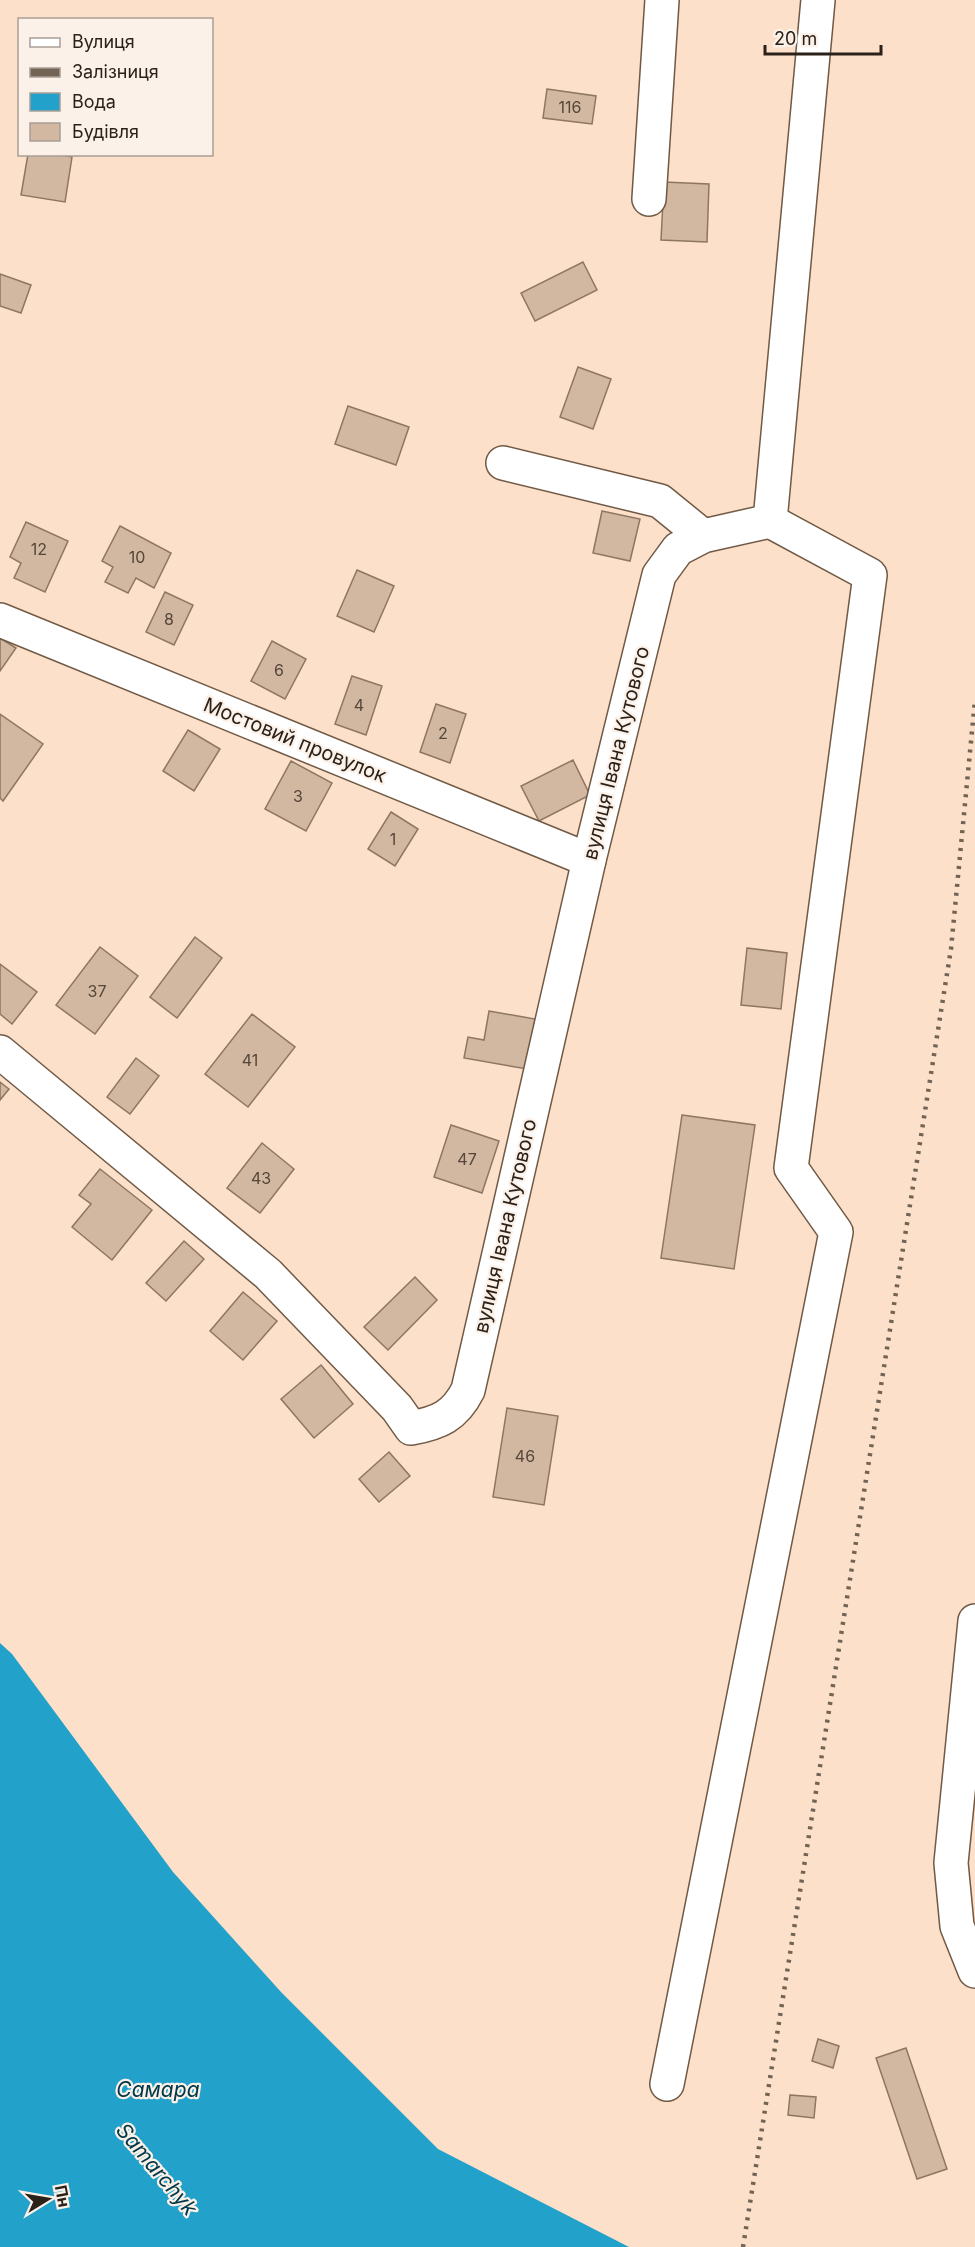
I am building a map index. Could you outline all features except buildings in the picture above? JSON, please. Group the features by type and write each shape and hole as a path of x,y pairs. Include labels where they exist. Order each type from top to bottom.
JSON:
{"street":[{"path":"650,199 662,0"},
{"path":"668,2084 836,1232 791,1168 870,575 770,521 818,0"},
{"path":"503,463 660,501 703,536"},
{"name":"вулиця Івана Кутового","path":"0,1052 268,1274 397,1408 411,1428 430,1425 448,1416 461,1404 468,1390 590,861 659,575 678,549 703,536 770,521"},
{"name":"Мостовий провулок","path":"0,620 590,861"},
{"path":"975,1621 951,1863 957,1926 975,1971"}],"water":[{"name":"Самара","path":"0,1643 12,1654 173,1872 281,1992 438,2149 629,2247 0,2247"}],"railway":[{"path":"743,2247 951,949 975,700"}],"water label":[{"name":"Samarchyk","path":"157,2169"}]}
